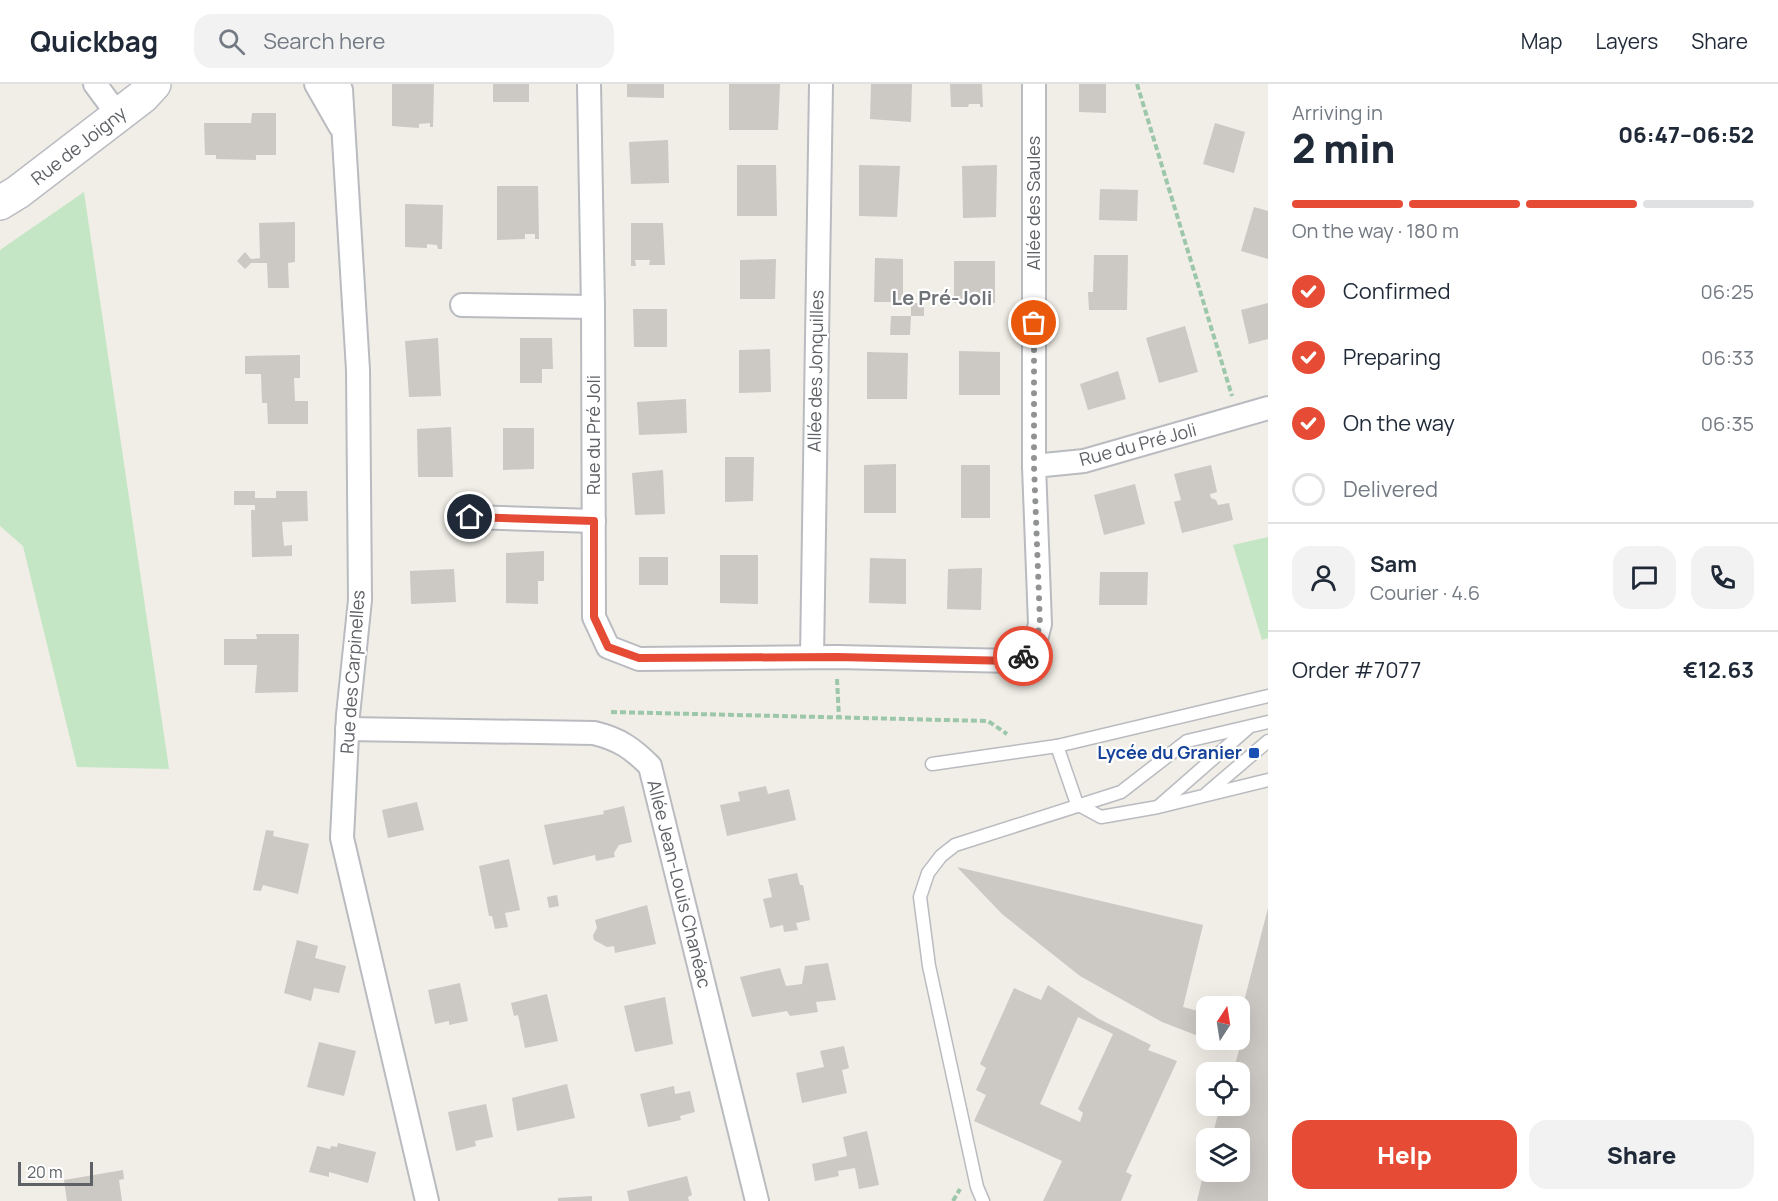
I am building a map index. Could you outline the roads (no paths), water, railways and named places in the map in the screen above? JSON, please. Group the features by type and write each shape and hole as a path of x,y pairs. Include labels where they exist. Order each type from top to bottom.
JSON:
{"main road":[{"name":"Rue de Joigny","path":"0,203 18,192 118,115 154,84"}],"street":[{"path":"95,84 118,115"},
{"name":"Rue des Carpinelles","path":"316,84 344,132"},
{"name":"Rue des Carpinelles","path":"338,84 344,132 358,370 360,600 347,729 342,838 427,1201"},
{"name":"Rue du Pré Joli","path":"588,84 593,307 594,617 608,647 639,658 837,657 1013,661 1033,651 1040,624 1034,466 1084,461 1268,408"},
{"name":"Allée des Jonquilles","path":"812,657 821,84"},
{"name":"Allée des Saules","path":"1034,84 1034,466"},
{"path":"462,305 593,307"},
{"path":"470,517 594,521"},
{"name":"Allée Jean-Louis Chanéac","path":"347,729 594,733 616,738 632,748 650,766 757,1201"}],"lane":[{"path":"932,764 1057,746 1268,696"},
{"path":"983,1201 976,1187 929,966 920,897 928,873 941,856 955,845 1077,804 1121,792 1187,741 1268,722"},
{"path":"1158,807 1250,727"},
{"path":"1204,796 1268,741"},
{"path":"1057,746 1077,804 1101,817 1158,807 1266,779"}],"place":[{"name":"Lycée du Granier","path":"1254,753"}],"district":[{"name":"Le Pré-Joli","path":"942,298"}]}
